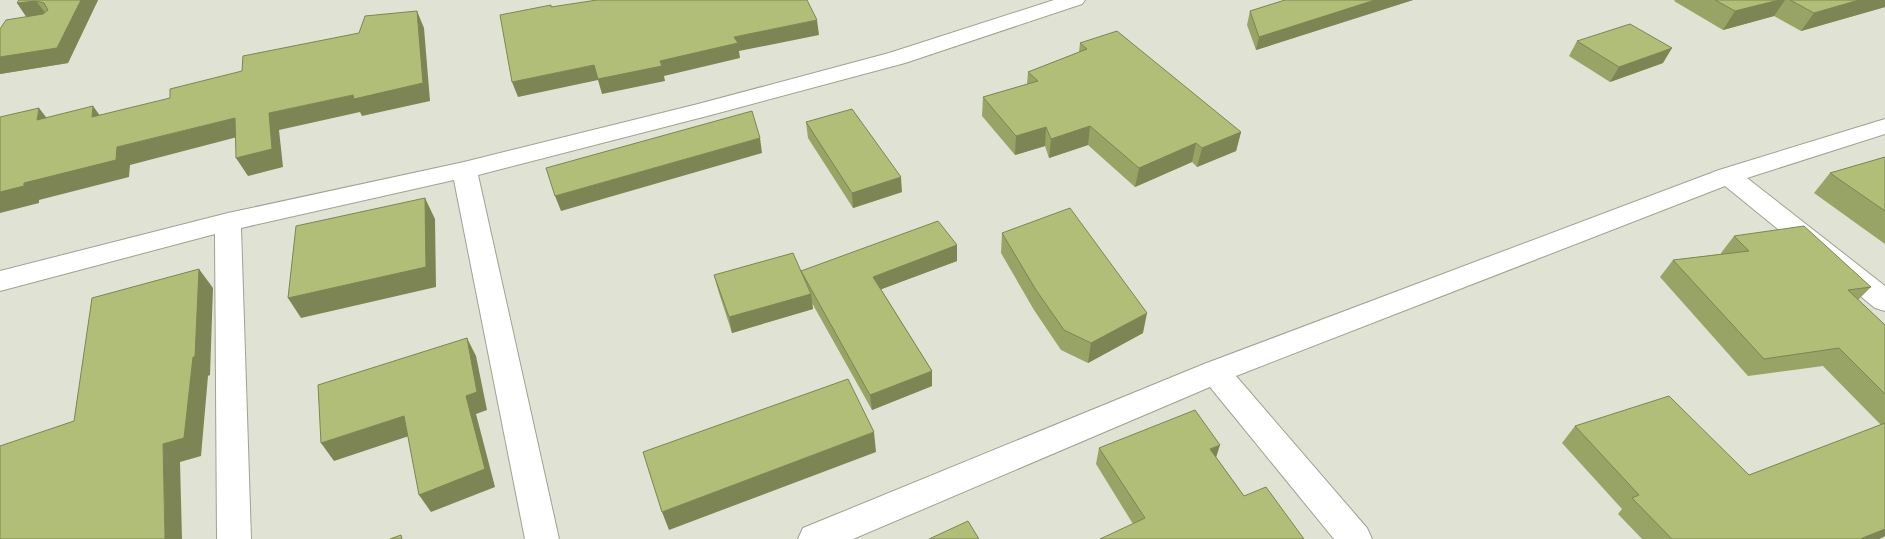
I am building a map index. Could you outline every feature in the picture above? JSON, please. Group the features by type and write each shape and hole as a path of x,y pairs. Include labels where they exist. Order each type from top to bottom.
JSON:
{"street":[{"path":"0,281 228,222 464,170 703,110 897,58 1075,0"},
{"path":"815,539 1214,372 1728,176 1885,126"},
{"path":"464,170 542,539"},
{"path":"1728,176 1885,301"},
{"path":"228,222 234,539"},
{"path":"1214,372 1355,539"}],"building":[{"path":"19,0 81,0 57,48 0,57 0,29 6,20 43,14 48,10 44,3 36,1 17,3"},
{"path":"597,0 807,0 817,20 734,37 738,43 660,61 662,66 598,79 594,65 512,82 500,15 551,5 551,7"},
{"path":"1285,0 1375,0 1259,37 1250,11"},
{"path":"1715,0 1779,0 1735,11"},
{"path":"1790,0 1859,0 1814,13"},
{"path":"417,11 423,83 354,99 353,95 269,113 272,149 236,158 235,118 117,147 116,160 24,183 24,186 0,192 0,117 39,108 37,120 93,106 92,117 170,98 170,89 242,71 243,56 359,33 365,16"},
{"path":"1630,24 1672,48 1619,67 1577,41"},
{"path":"1117,31 1241,132 1202,148 1196,143 1139,168 1090,126 1051,139 1046,127 1016,136 983,97 1038,81 1028,72 1087,49 1080,43"},
{"path":"852,109 901,177 852,193 806,122"},
{"path":"752,111 760,138 555,196 546,168"},
{"path":"1885,157 1885,211 1830,173"},
{"path":"425,198 426,267 288,298 296,226"},
{"path":"1070,208 1147,313 1091,343 1064,330 1036,290 1002,233"},
{"path":"938,221 957,245 873,277 932,371 870,395 801,271"},
{"path":"1804,226 1871,287 1848,290 1885,325 1885,394 1839,348 1764,359 1673,260 1749,251 1734,236"},
{"path":"793,253 811,294 729,317 714,275"},
{"path":"199,269 195,357 193,357 184,438 163,444 165,539 0,539 0,446 74,421 92,298"},
{"path":"467,338 477,392 466,396 485,469 419,495 404,416 321,443 318,385"},
{"path":"848,379 874,432 662,512 643,452"},
{"path":"1669,396 1749,475 1885,423 1885,529 1860,539 1672,539 1632,498 1639,495 1575,426"},
{"path":"1195,410 1220,445 1210,449 1244,496 1266,487 1304,539 1100,539 1145,518 1099,448"},
{"path":"968,521 979,539 929,539"},
{"path":"401,535 402,539 390,539"}]}
